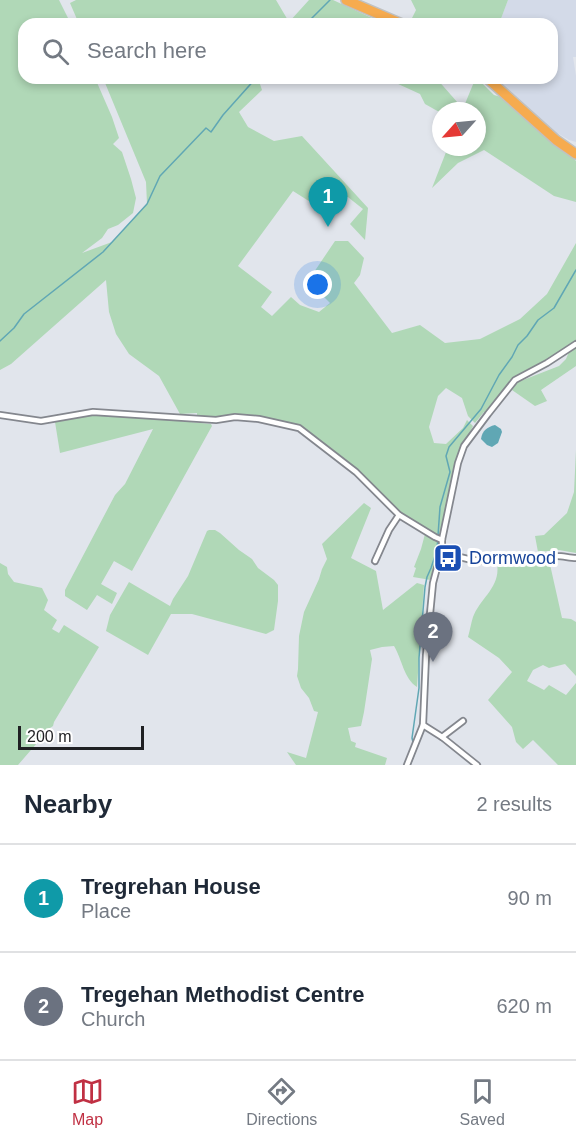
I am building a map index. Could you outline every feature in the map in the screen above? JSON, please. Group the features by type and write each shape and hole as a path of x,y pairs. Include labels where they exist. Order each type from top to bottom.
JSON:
{"highway":[{"path":"346,0 388,18"},
{"path":"494,84 556,140 576,154"},
{"path":"546,130 576,148"}],"street":[{"path":"407,765 423,725 426,655 433,583 442,549 439,538 464,446 515,380 548,363 576,344"},
{"path":"0,415 41,421 93,412 216,420 236,417 259,418 299,428 356,472 399,515 439,538"},
{"path":"375,561 389,530 399,515"},
{"path":"442,549 454,556 489,562 557,556 576,558"},
{"path":"442,737 464,721"},
{"path":"423,725 477,765"}],"shaded area":[{"path":"508,0 576,0 576,57 573,57 576,76 576,142 547,127 500,84 558,84 558,18 501,18"}],"green space":[{"path":"0,0 59,0 68,18 18,18 18,84 98,84 119,138 113,144 122,152 131,179 136,198 133,213 118,225 108,229 102,238 82,253 112,242 147,204 146,182 105,84 260,84 262,90 239,112 248,127 274,141 302,136 368,208 365,240 350,224 363,209 339,190 323,210 293,191 238,266 272,292 261,307 272,316 291,297 300,305 319,312 330,303 308,281 335,241 348,241 364,258 360,275 354,283 392,333 420,325 445,343 480,339 520,319 547,294 576,243 576,344 515,380 488,414 484,412 475,423 468,416 462,398 446,388 438,396 429,427 434,443 446,444 463,428 467,420 473,426 463,446 440,537 403,514 356,472 299,427 253,415 222,417 197,416 197,413 180,414 159,376 129,354 116,334 109,312 106,280 11,364 0,370"},
{"path":"76,0 276,0 287,18 76,18 70,3"},
{"path":"309,0 333,0 372,18 293,18"},
{"path":"411,0 508,0 501,18 412,18 416,10"},
{"path":"398,84 441,84 457,102 432,102 432,108 425,104 420,94"},
{"path":"473,84 483,84 494,95 501,97 576,161 576,202 554,196 486,151 486,102 466,102"},
{"path":"444,156 472,156 458,163 432,188"},
{"path":"576,347 576,366 541,390 547,401 535,406 512,390 518,382 559,366 569,352"},
{"path":"93,414 211,424 212,426 132,571 114,561 101,584 117,593 112,604 97,595 87,610 65,596 65,590 115,495 125,484 153,429 60,453 55,422"},
{"path":"576,450 576,553 559,550 538,552 535,536 544,535 567,513 574,492"},
{"path":"364,503 371,508 351,558 376,571 383,610 417,583 424,585 417,687 406,674 394,646 370,650 372,659 361,726 348,728 351,741 356,743 355,747 387,758 385,765 296,765 287,752 306,758 318,712 314,711 297,676 299,636 304,612 327,559 322,544"},
{"path":"209,530 220,533 252,559 258,568 278,585 274,630 266,634 192,614 171,614 148,655 106,631 110,615 129,582 170,606 188,576"},
{"path":"425,534 439,542 438,556 431,580 413,577"},
{"path":"549,560 562,618 576,622 576,676 565,664 549,668 543,665 533,670 527,681 544,690 549,685 566,695 576,683 576,765 558,765 533,740 523,749 516,742 512,727 488,700 512,672 499,658 468,637 476,610 496,579 497,564"},
{"path":"0,563 7,567 8,574 14,582 42,588 48,600 44,610 57,620 52,629 59,633 64,625 99,647 53,726 18,765 0,765"}],"water":[{"path":"495,425 502,432 498,443 492,447 481,439 485,430"}],"waterway":[{"path":"312,18 330,0"},
{"path":"0,341 14,328 24,314 103,252 147,204 160,176 206,128 211,132 251,84"},
{"path":"413,742 419,688 425,587 437,550 440,507 450,472 446,456 449,447 481,409 518,345 538,320 554,308 576,270"},
{"path":"410,765 414,755"}],"place":[{"name":"Tregrehan House","path":"328,227"},
{"name":"Dormwood","path":"448,558"},
{"name":"Tregehan Methodist Centre","path":"433,662"}]}
